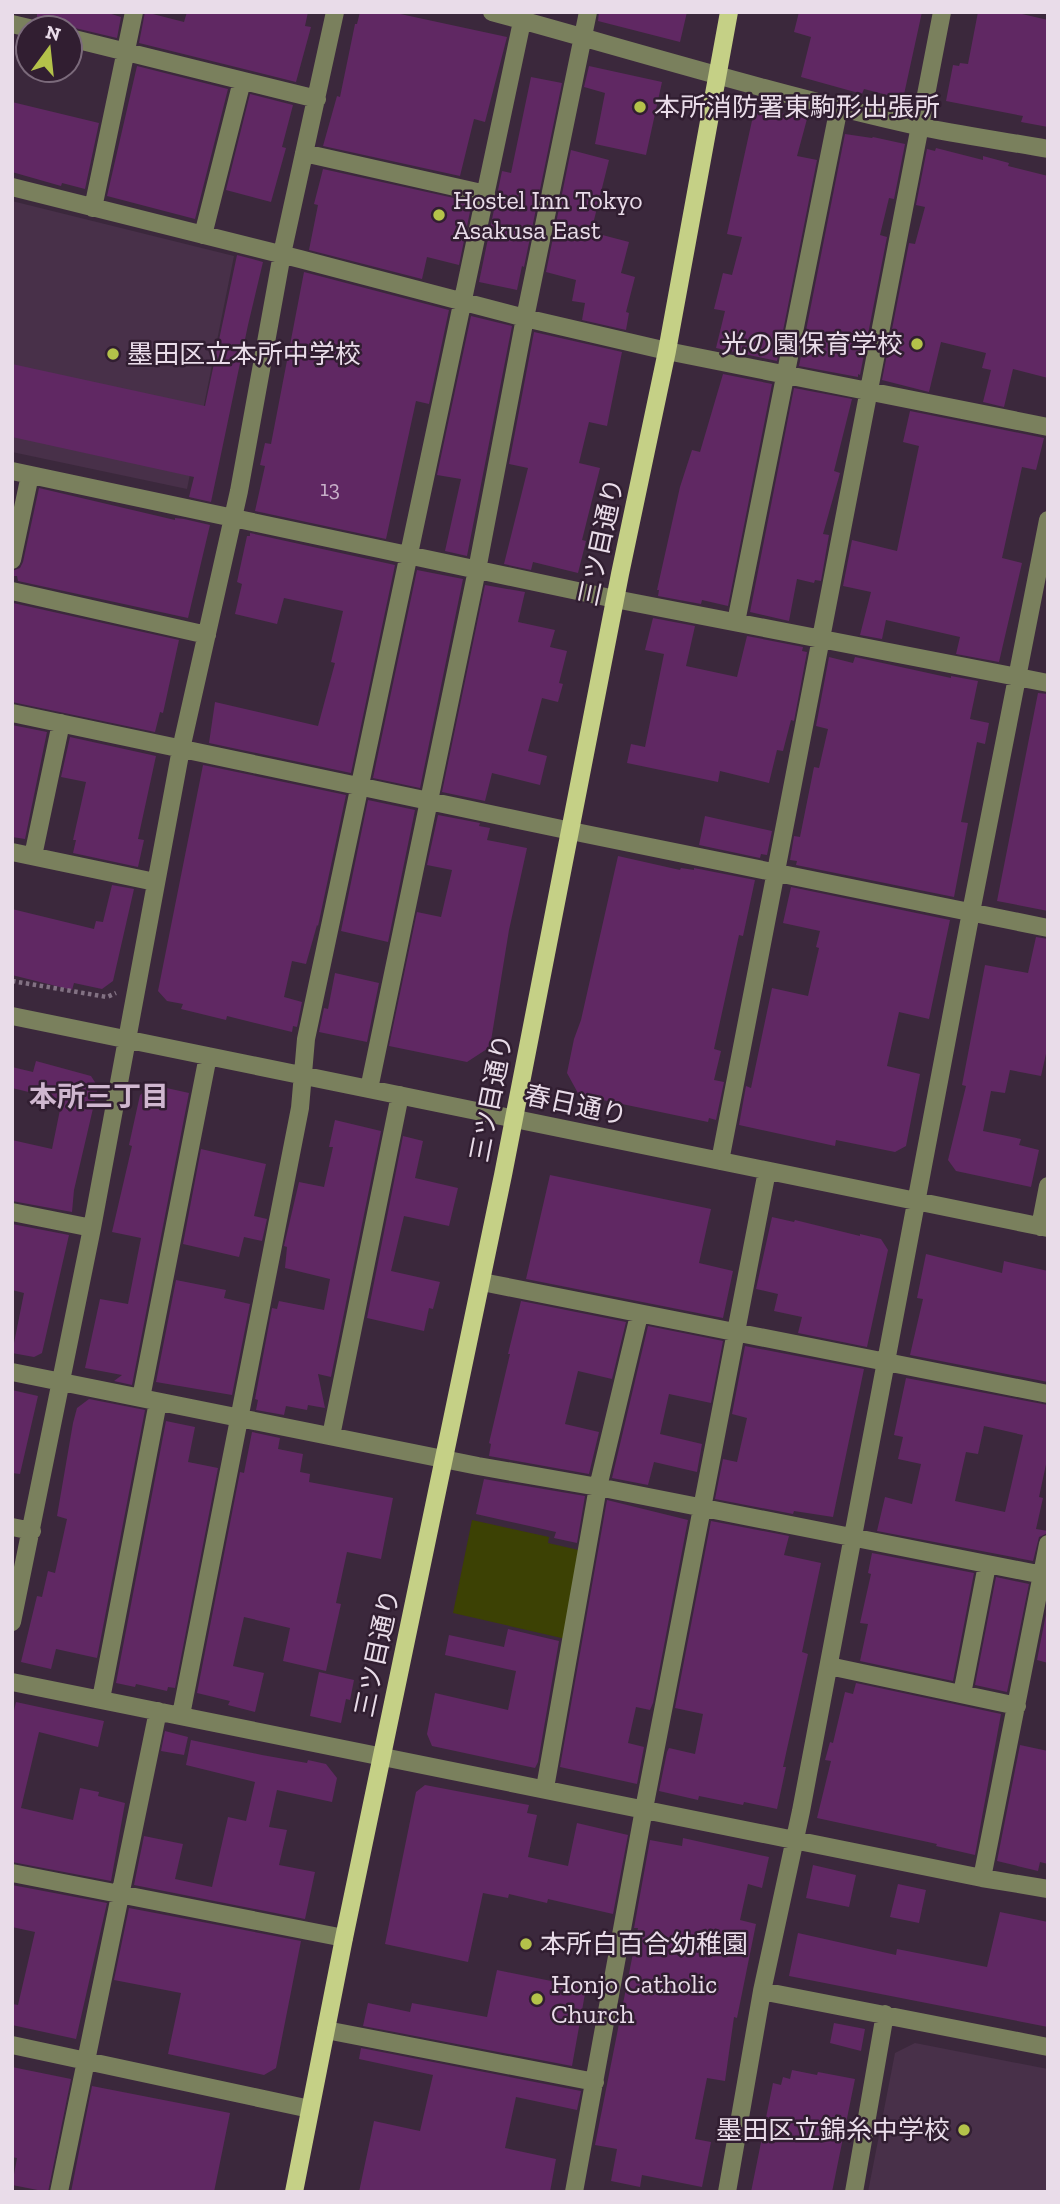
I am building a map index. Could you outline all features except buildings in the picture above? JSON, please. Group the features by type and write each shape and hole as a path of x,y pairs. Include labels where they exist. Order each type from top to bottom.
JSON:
{"main road":[{"name":"三ツ目通り","path":"293,2192 482,1282 615,599 667,351 729,12"}],"street":[{"path":"93,208 134,12"},
{"path":"12,1622 92,1228 181,749 233,517 282,254 335,12"},
{"path":"492,12 523,16 583,38 839,107 920,126 1048,149"},
{"path":"369,1089 477,570 588,12"},
{"path":"720,1161 942,12"},
{"path":"181,1715 300,1108 306,1039 523,16"},
{"path":"84,42 317,99"},
{"path":"203,234 242,80"},
{"path":"736,622 839,107"},
{"path":"304,153 486,194"},
{"path":"12,187 525,318 667,351 1048,427"},
{"path":"12,471 615,599 1048,683"},
{"path":"12,560 30,475"},
{"path":"727,2192 762,1991 854,1538 971,912 1048,520"},
{"path":"12,591 207,635"},
{"path":"12,713 776,874 1048,928"},
{"path":"33,856 61,723"},
{"path":"12,852 155,882"},
{"name":"春日通り","path":"12,1016 1044,1227"},
{"path":"101,1699 208,1056"},
{"path":"331,1436 400,1096"},
{"path":"574,2192 644,1808 767,1171"},
{"path":"1044,1227 1048,1186"},
{"path":"12,1212 92,1228"},
{"path":"482,1282 1048,1394"},
{"path":"545,1788 598,1487 639,1315"},
{"path":"12,1372 240,1419 1045,1575"},
{"path":"12,1527 32,1531"},
{"path":"982,1878 1045,1575 1048,1544"},
{"path":"962,1694 987,1565"},
{"path":"829,1666 1017,1706"},
{"path":"12,1682 982,1878 1048,1889"},
{"path":"59,2192 158,1711"},
{"path":"12,1873 344,1938"},
{"path":"762,1991 1048,2047"},
{"path":"854,2192 886,2014"},
{"path":"326,2030 595,2082"},
{"path":"12,2045 310,2109"}],"shaded area":[{"name":"墨田区立本所中学校","path":"12,201 234,256 187,489 12,452"},
{"name":"墨田区立錦糸中学校","path":"915,2043 1048,2069 1048,2192 868,2192 895,2053"}],"green space":[{"path":"472,1520 549,1537 548,1543 583,1551 566,1639 453,1613"}],"place":[{"name":"本所消防署東駒形出張所","path":"640,107"},
{"name":"Hostel Inn Tokyo Asakusa East","path":"439,215"},
{"name":"光の園保育学校","path":"917,344"},
{"name":"墨田区立本所中学校","path":"113,354"},
{"name":"本所白百合幼稚園","path":"526,1944"},
{"name":"Honjo Catholic Church","path":"537,1999"},
{"name":"墨田区立錦糸中学校","path":"964,2130"}],"district":[{"name":"本所三丁目","path":"99,1096"}]}
